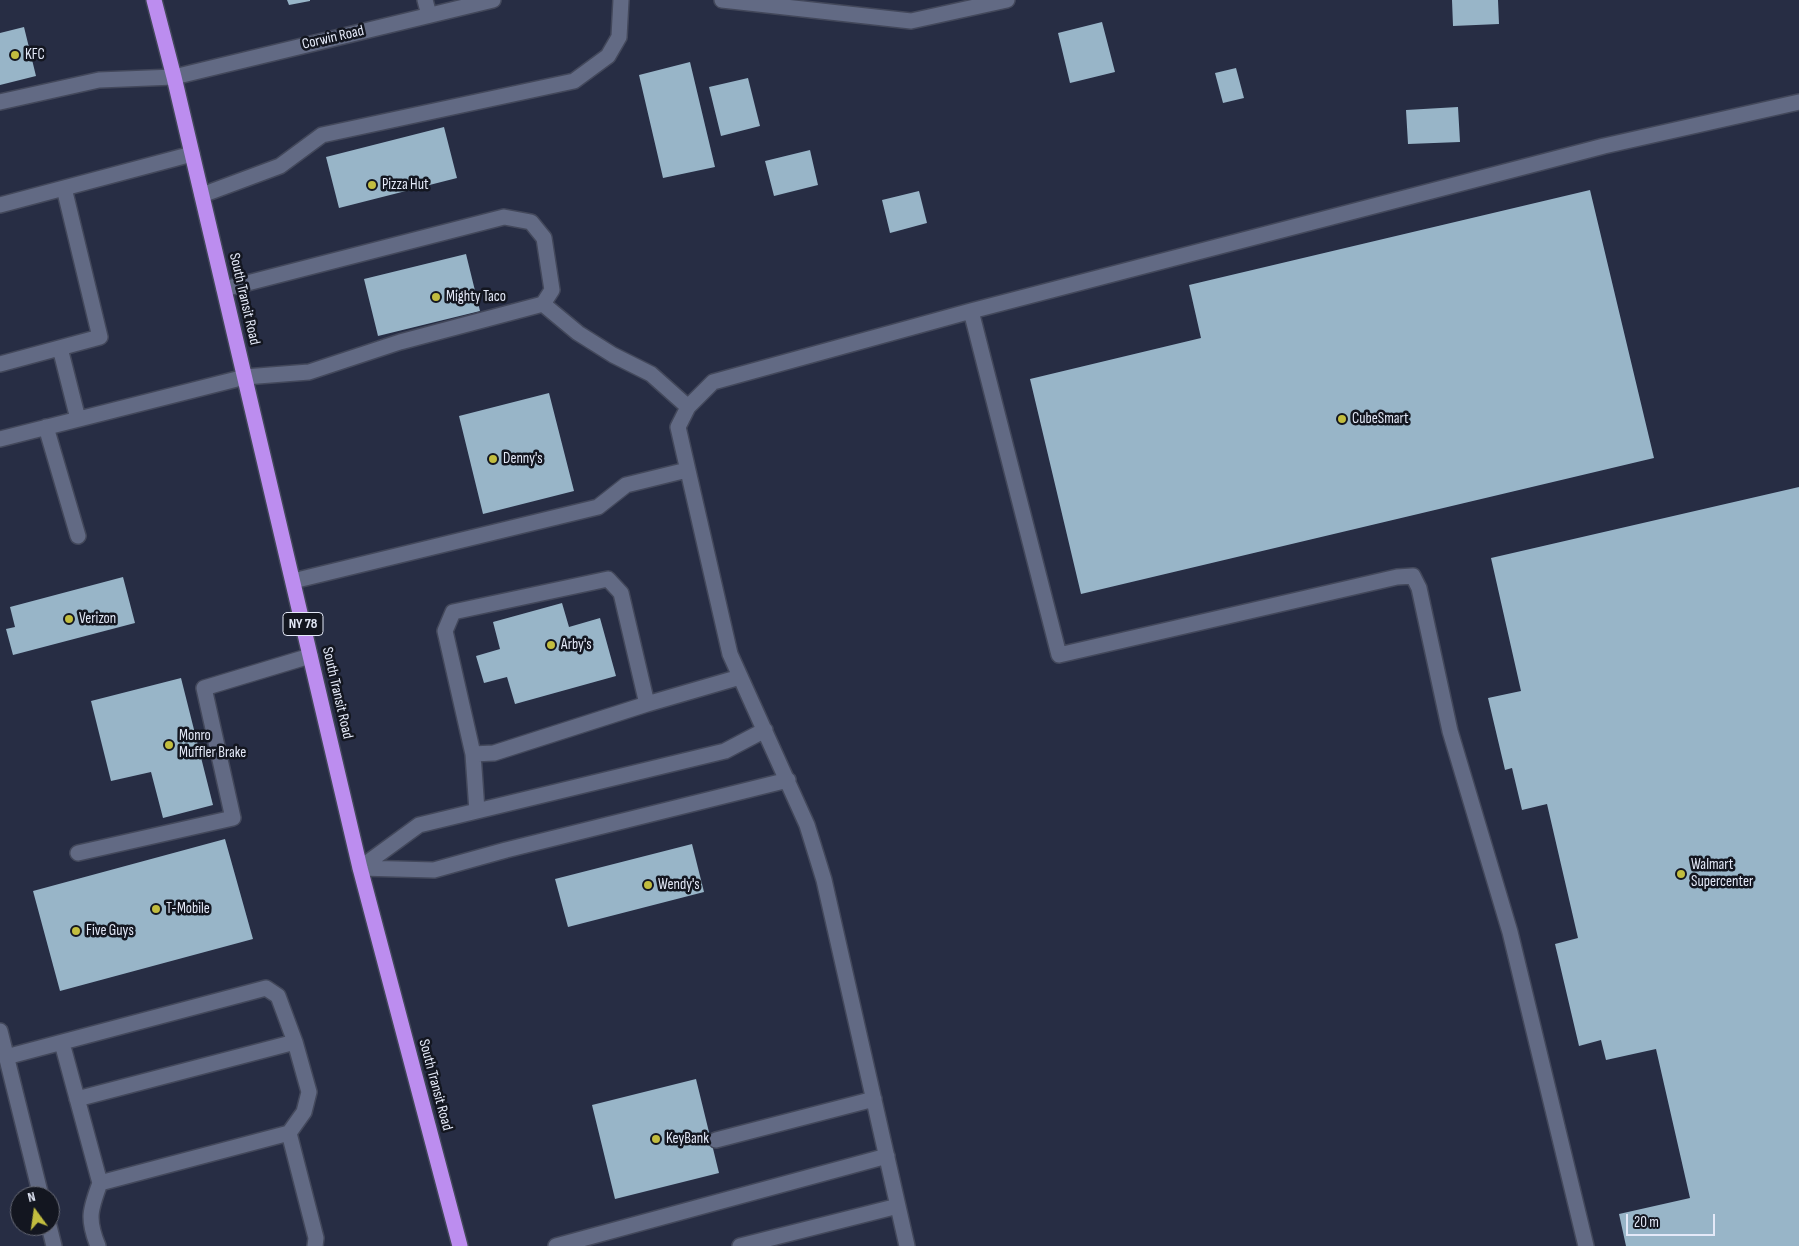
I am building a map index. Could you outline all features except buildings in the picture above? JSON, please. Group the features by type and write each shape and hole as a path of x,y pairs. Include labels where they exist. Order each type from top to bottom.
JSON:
{"highway":[{"name":"South Transit Road","path":"154,0 174,76 360,868 460,1246"}],"street":[{"path":"425,0 429,15"},
{"name":"Corwin Road","path":"0,102 99,80 174,76 493,0"},
{"path":"202,195 280,166 322,135 574,81 608,56 619,37 621,0"},
{"path":"722,0 911,20 1007,0"},
{"path":"907,1246 824,880 807,825 766,730 730,654 678,427 688,407 713,382 971,311 1604,146 1799,102"},
{"path":"0,205 192,154"},
{"path":"0,364 100,337 64,188"},
{"path":"0,439 245,377 309,372 400,342 543,304 552,290 544,238 531,222 504,217 224,289"},
{"path":"543,304 578,333 613,355 651,374 688,407"},
{"path":"971,311 1059,655 1397,577 1413,576 1418,588 1450,731 1510,932 1586,1246"},
{"path":"60,348 78,420"},
{"path":"46,427 78,536"},
{"path":"293,581 598,507 626,485 687,470"},
{"path":"477,811 472,754 445,631 453,612 608,579 621,593 647,704"},
{"path":"78,853 233,818 204,688 310,656"},
{"path":"472,754 494,753 647,704 740,677"},
{"path":"360,868 420,825 725,751 766,730"},
{"path":"360,868 434,870 506,850 788,780"},
{"path":"6,1057 266,988 278,996 295,1042 309,1092 304,1112 288,1133 100,1183"},
{"path":"0,1031 38,1186"},
{"path":"77,1099 295,1042"},
{"path":"62,1043 100,1183 91,1209 92,1230 98,1246"},
{"path":"716,1140 874,1099"},
{"path":"288,1133 316,1238 315,1246"},
{"path":"556,1246 887,1156"},
{"path":"740,1246 898,1206"}],"place":[{"name":"KFC","path":"15,55"},
{"name":"Pizza Hut","path":"372,185"},
{"name":"Mighty Taco","path":"436,297"},
{"name":"CubeSmart","path":"1342,419"},
{"name":"Denny's","path":"493,459"},
{"name":"Verizon","path":"69,619"},
{"name":"Arby's","path":"551,645"},
{"name":"Monro Muffler Brake","path":"169,745"},
{"name":"Walmart Supercenter","path":"1681,874"},
{"name":"Wendy's","path":"648,885"},
{"name":"T-Mobile","path":"156,909"},
{"name":"Five Guys","path":"76,931"},
{"name":"KeyBank","path":"656,1139"}]}
